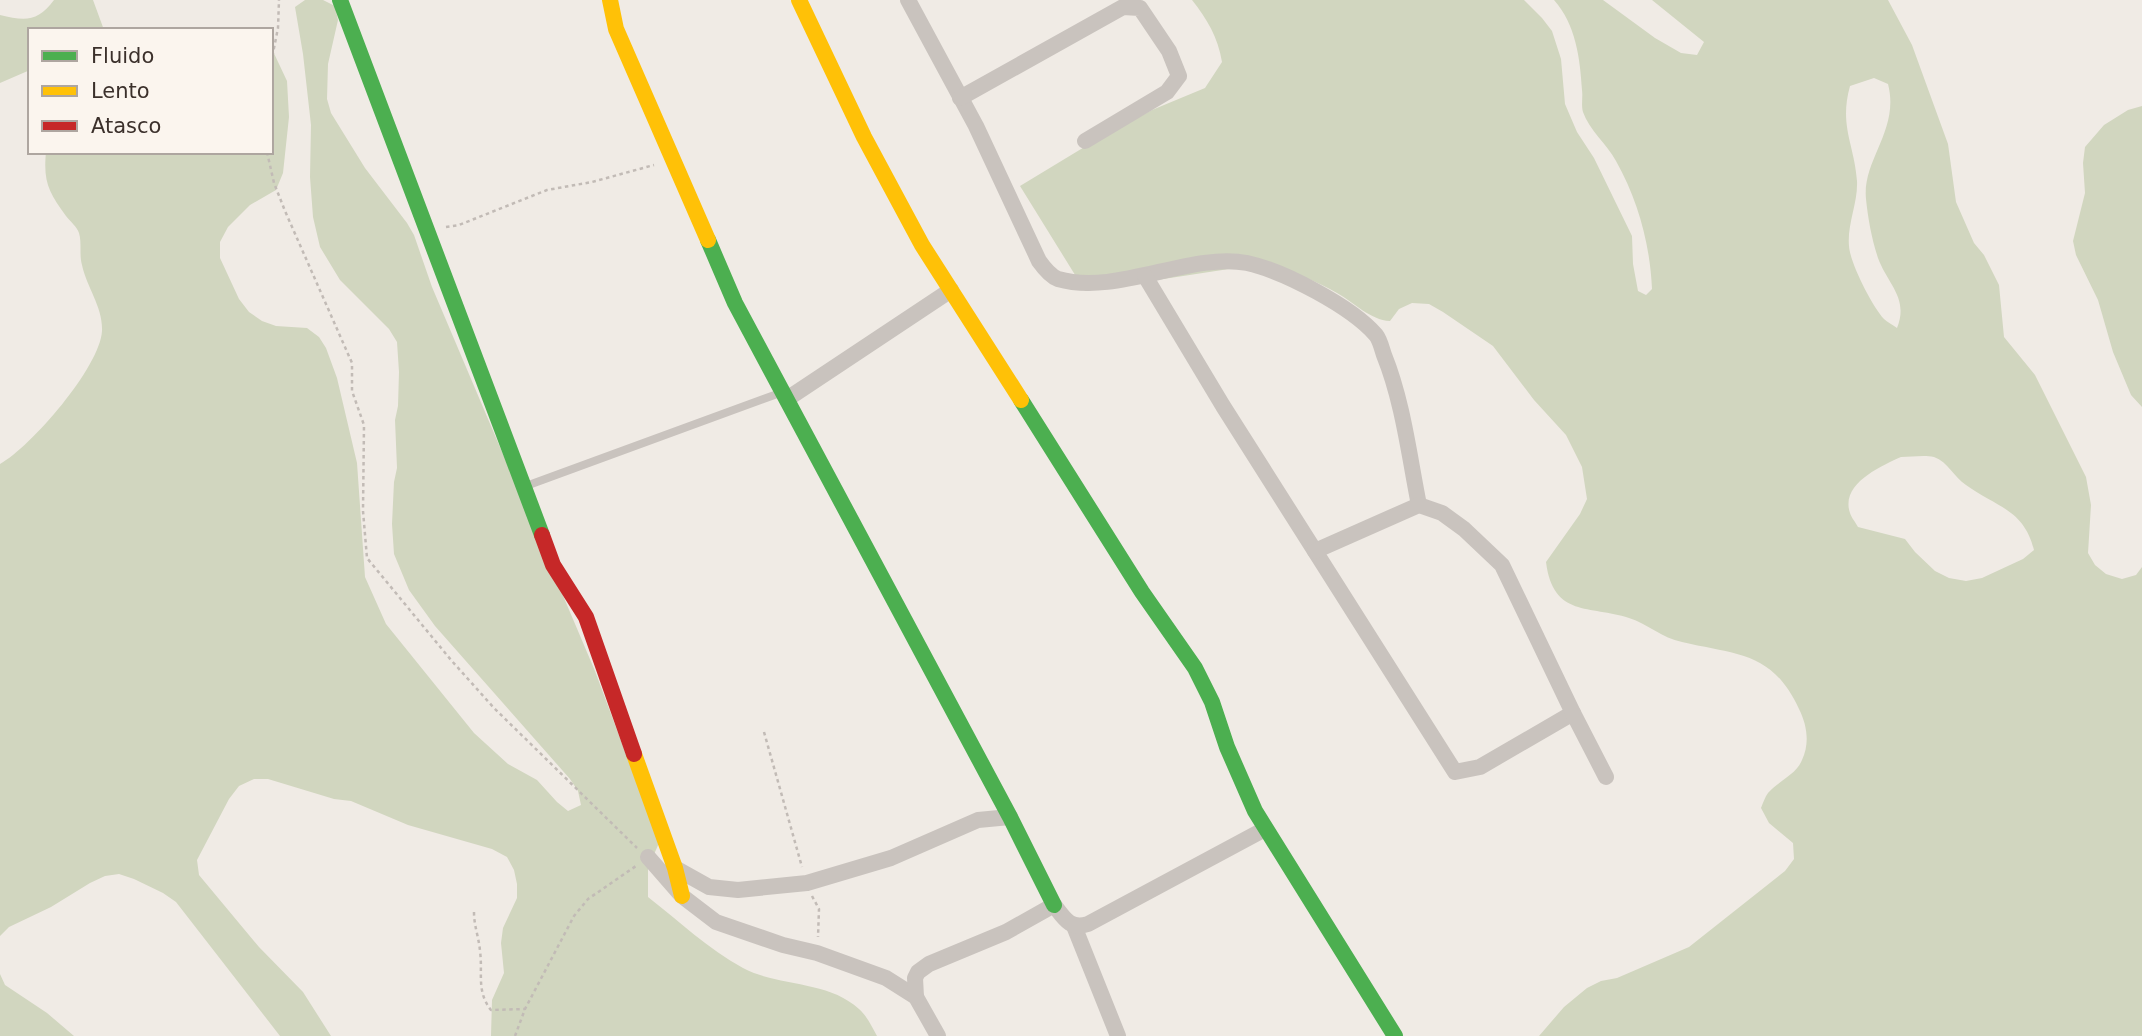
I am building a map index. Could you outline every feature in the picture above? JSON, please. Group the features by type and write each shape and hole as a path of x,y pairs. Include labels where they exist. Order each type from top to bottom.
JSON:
{"street":[{"path":"340,0 552,565 586,617 675,868 681,896"},
{"path":"610,0 616,29 735,303 1010,817 1054,905 1074,926 1118,1036"},
{"path":"799,0 891,190 922,245 1142,592 1195,668 1212,702 1227,747 1255,811 1395,1036"},
{"path":"908,0 960,98 1038,261 1047,272 1056,279 1101,282 1213,263 1247,263 1294,281 1343,307 1377,337 1393,378 1419,505"},
{"path":"960,98 1123,7 1140,8 1169,51 1179,76 1167,92 1085,141"},
{"path":"1144,276 1455,772 1480,767 1573,713"},
{"path":"785,396 951,290"},
{"path":"1315,551 1419,505 1442,513 1464,529 1502,565 1606,777"},
{"path":"675,868 709,887 738,890 807,883 891,858 978,820 1010,817"},
{"path":"1074,926 1088,924 1265,829"},
{"path":"648,857 681,896 716,922 783,945 817,953 886,978 916,997"},
{"path":"938,1036 916,997 915,978 918,972 929,964 1006,932 1054,905"}],"lane":[{"path":"523,487 785,396"}],"path":[{"path":"273,52 278,28 279,0"},
{"path":"267,154 274,183 285,211 352,363 352,391 364,425 363,510 368,558 494,708 622,836 648,857 588,900 574,916 525,1009 515,1036"},
{"path":"426,229 459,225 547,190 639,170 673,158"},
{"path":"764,732 807,883 818,909 817,953"},
{"path":"474,912 481,952 482,999 491,1010 525,1009"}],"green space":[{"path":"54,0 93,0 103,28 28,28 28,71 0,83 0,15 30,18"},
{"path":"305,0 323,0 335,6 338,20 328,64 327,99 331,113 365,168 414,235 432,287 595,671 659,843 648,868 648,897 706,944 743,968 772,978 818,988 847,1000 864,1015 877,1036 491,1036 492,1000 504,973 501,943 503,928 517,898 514,870 507,857 492,849 408,825 351,801 334,799 268,779 254,779 239,786 229,799 197,860 199,875 259,947 303,992 331,1036 280,1036 176,902 163,893 119,874 105,876 90,883 51,907 9,927 0,936 0,464 29,441 62,405 90,365 102,331 100,314 82,265 79,233 48,187 46,154 273,154 273,51 287,81 289,117 283,173 276,190 250,205 228,227 220,242 220,258 239,299 249,312 276,326 307,328 319,337 326,348 337,378 357,463 365,577 386,624 474,733 508,764 537,780 568,811 581,805 578,791 570,779 435,626 409,590 394,554 392,524 397,468 395,420 399,372 397,342 389,329 340,280 320,247 313,217 310,177 311,125 295,7"},
{"path":"1192,0 1524,0 1552,31 1561,59 1565,104 1632,236 1638,291 1646,295 1652,289 1651,272 1637,207 1616,161 1589,125 1583,112 1576,42 1567,20 1554,0 1603,0 1655,38 1681,53 1697,55 1704,42 1652,0 1888,0 1912,45 1948,144 1956,202 1974,243 1984,255 1999,285 2004,337 2035,375 2086,477 2091,505 2088,553 2095,565 2106,574 2122,579 2136,575 2142,567 2142,1036 1539,1036 1564,1007 1587,988 1689,947 1785,871 1794,859 1793,843 1769,823 1761,808 1768,793 1796,770 1802,760 1807,741 1804,721 1788,690 1765,666 1736,654 1675,640 1629,618 1576,606 1556,593 1546,562 1580,514 1587,499 1582,467 1566,435 1534,400 1493,346 1443,312 1429,304 1412,303 1399,309 1390,321 1383,320 1308,279 1287,271 1255,265 1085,291 1020,186 1152,110 1205,88 1222,62 1215,36","holes":["1874,78 1888,84 1890,101 1885,130 1869,171 1866,199 1878,258 1899,300 1900,317 1897,328 1884,319 1862,284 1849,246 1857,181 1847,124 1847,100 1850,86","1926,456 1939,459 1966,485 2016,517 2029,536 2034,550 2023,559 1982,578 1966,581 1949,578 1935,571 1905,539 1858,527 1850,513 1848,503 1851,493 1856,485 1873,471 1901,457"]},
{"path":"2142,106 2142,407 2131,395 2113,352 2098,300 2076,255 2073,241 2085,193 2085,147 2104,125 2128,110"},
{"path":"0,974 5,985 47,1013 74,1036 0,1036"}],"traffic: fast":[{"path":"340,0 542,535"},
{"path":"708,240 735,303 1010,817 1054,905"},
{"path":"1021,400 1142,592 1195,668 1212,702 1227,747 1255,811 1395,1036"}],"traffic: slow":[{"path":"610,0 616,29 708,240"},
{"path":"799,0 864,137 922,245 1021,400"},
{"path":"634,754 675,868 682,896"}],"traffic: jam":[{"path":"542,535 553,565 586,617 634,754"}]}
